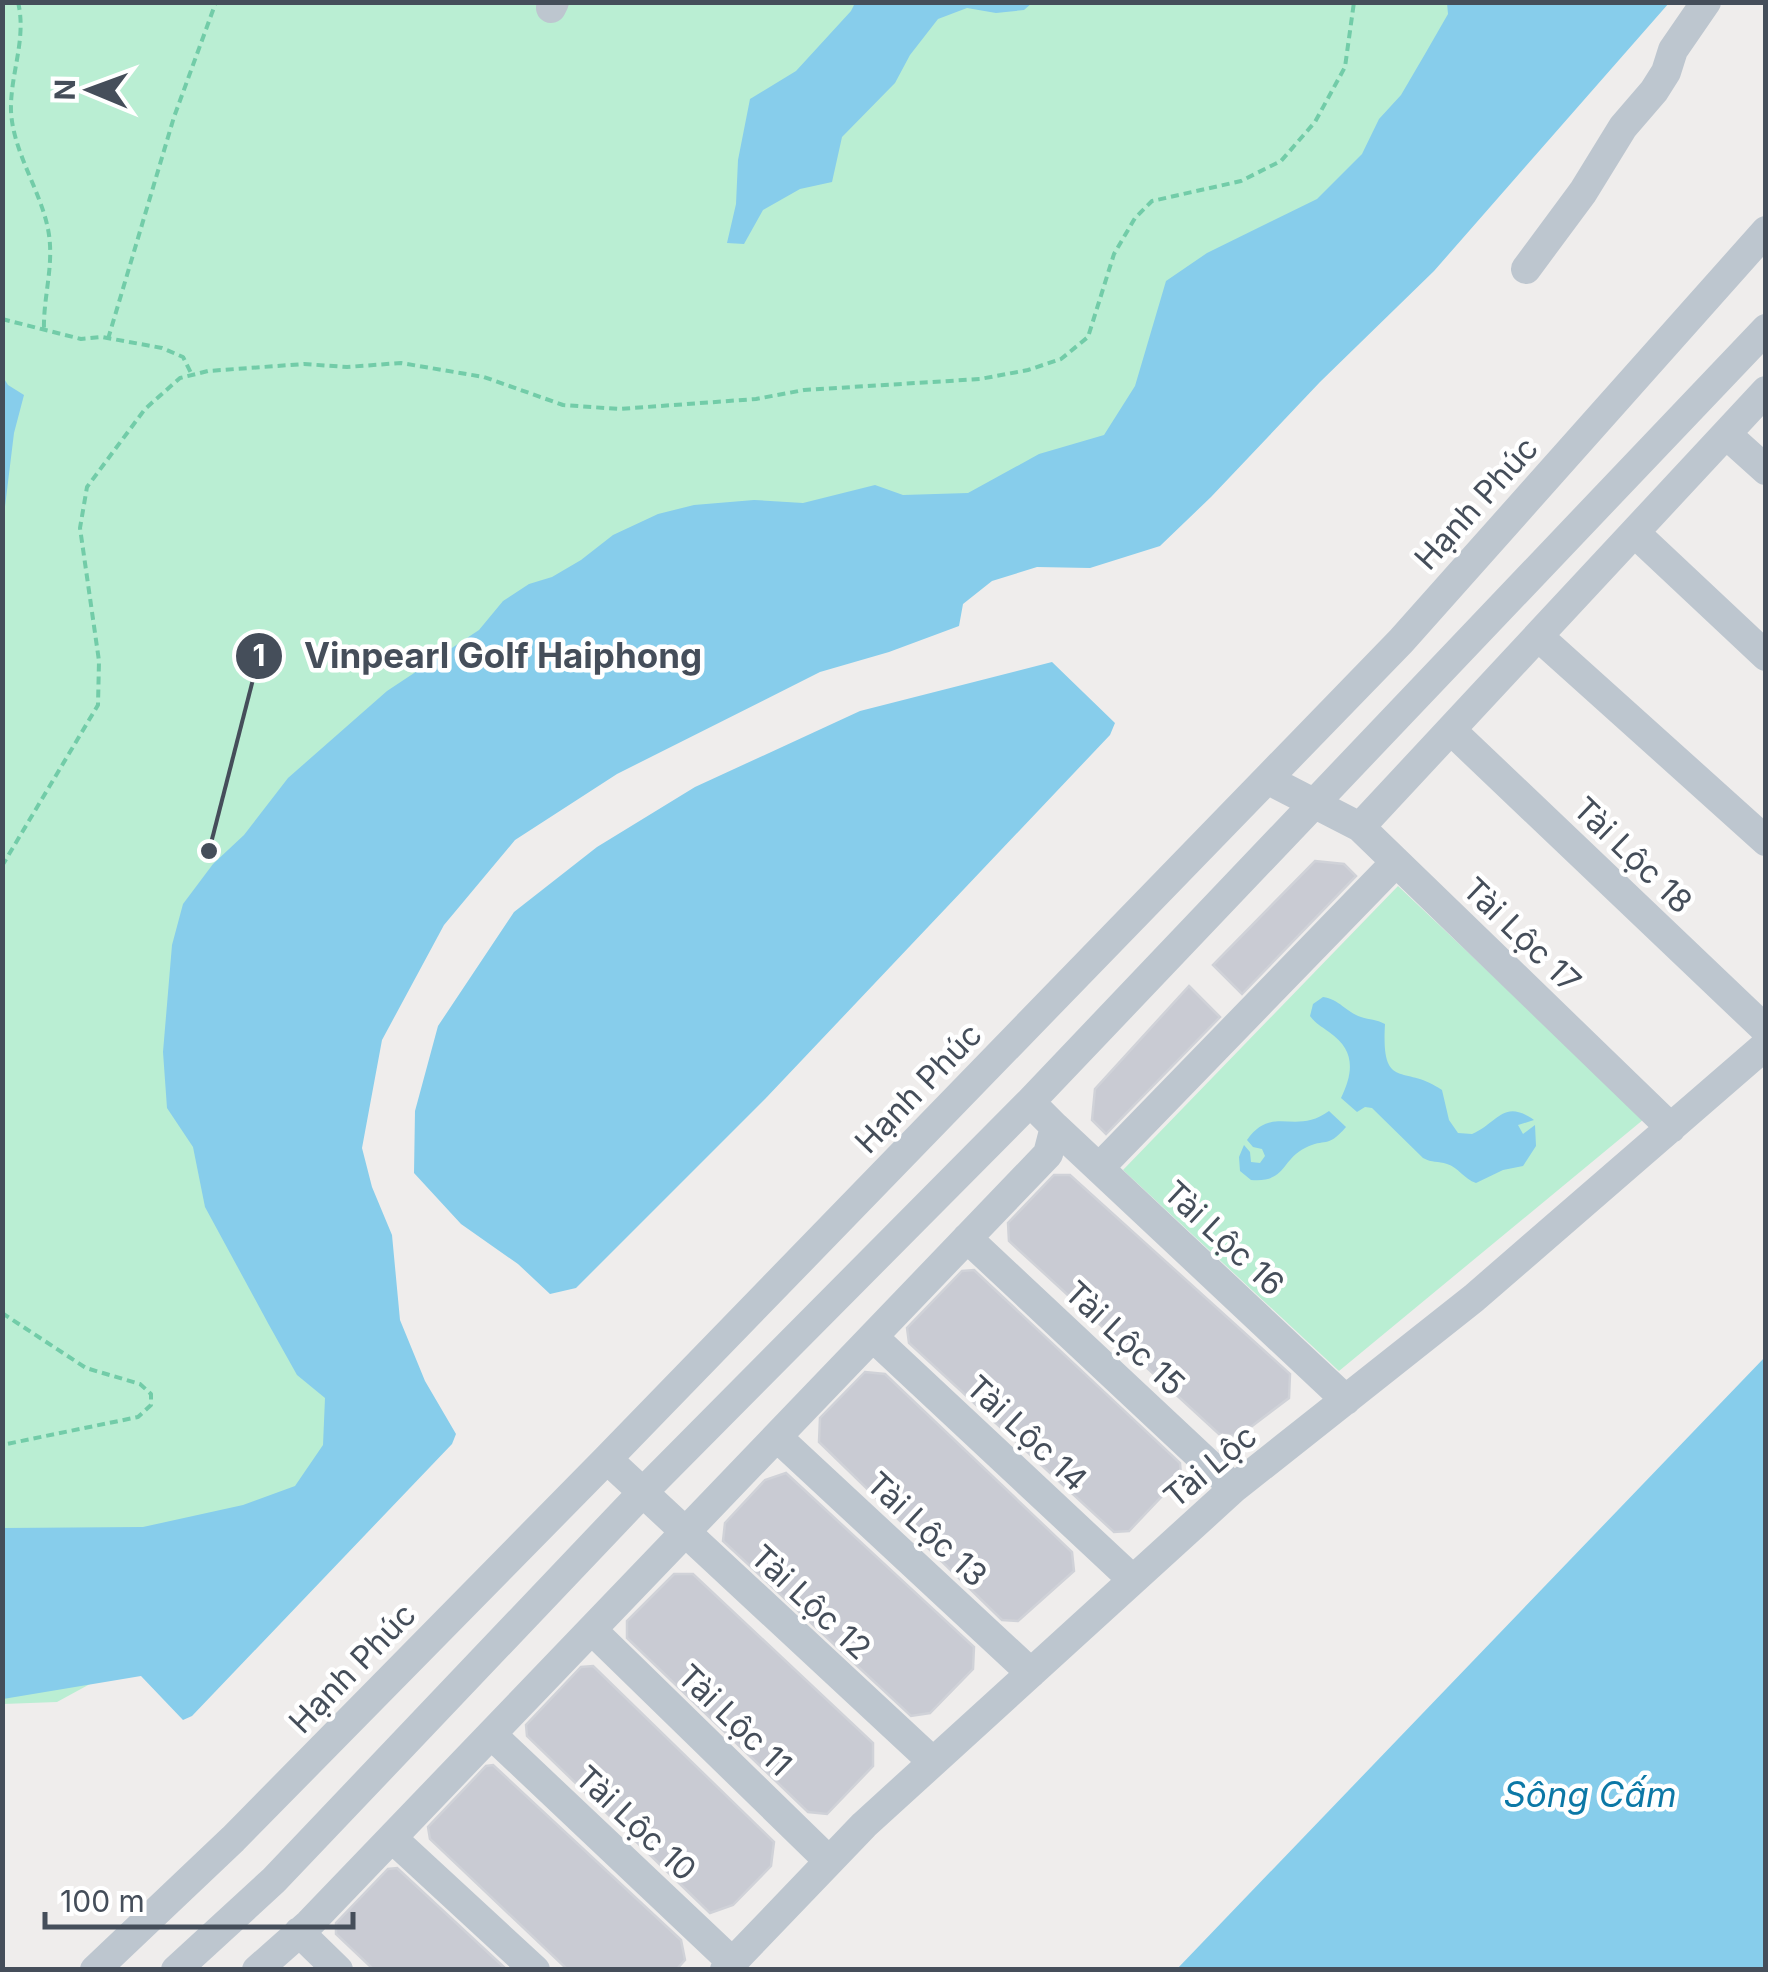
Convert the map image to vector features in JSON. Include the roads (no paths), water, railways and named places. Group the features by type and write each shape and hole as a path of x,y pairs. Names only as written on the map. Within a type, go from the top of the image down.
{"street":[{"path":"1526,269 1583,192 1624,127 1654,91 1673,50 1706,2"},
{"name":"Hạnh Phúc","path":"95,1970 130,1958 234,1839 1400,641 1766,231"},
{"path":"176,1970 274,1880 643,1492 1030,1102 1766,330"},
{"path":"1360,827 1766,391"},
{"path":"1726,434 1766,470"},
{"path":"1635,534 1766,656"},
{"path":"1539,637 1766,841"},
{"name":"Tài Lộc 18","path":"1452,732 1766,1030"},
{"name":"Tài Lộc 17","path":"1266,779 1360,827 1671,1128"},
{"path":"1099,1168 1396,862"},
{"name":"Tài Lộc","path":"728,1966 932,1762 1234,1488 1474,1298 1766,1045"},
{"name":"Tài Lộc 16","path":"1030,1102 1346,1400"},
{"path":"257,1970 392,1838 1048,1154 1055,1127"},
{"name":"Tài Lộc 15","path":"967,1238 1234,1488"},
{"name":"Tài Lộc 14","path":"873,1337 1133,1580"},
{"name":"Tài Lộc 13","path":"777,1437 1030,1673"},
{"name":"Tài Lộc 12","path":"607,1459 932,1762"},
{"name":"Tài Lộc 11","path":"592,1630 829,1861"},
{"name":"Tài Lộc 10","path":"492,1734 728,1966"},
{"path":"392,1838 535,1970"},
{"path":"299,1932 338,1970"}],"water":[{"path":"855,3 1032,3 1024,10 996,13 967,8 938,19 910,55 895,83 842,137 832,182 800,189 763,210 744,244 727,243 750,99 796,71"},
{"path":"1447,3 1669,3 1434,271 1160,546 1090,568 1037,567 992,581 963,604 959,626 820,672 617,774 515,840 444,925 382,1040 362,1148 372,1187 392,1235 400,1320 425,1381 456,1434 452,1444 192,1716 183,1720 141,1676 3,1699 3,1528 143,1527 243,1505 295,1486 323,1445 325,1398 297,1375 269,1325 205,1207 193,1147 167,1108 163,1052 172,945 183,904 213,864 244,835 288,778 387,691 479,630 503,601 581,560 613,535 658,514 694,505 754,500 803,503 875,485 903,495 968,493 1039,454 1104,435 1135,386 1166,281 1207,253 1317,199 1362,154 1379,119 1401,95 1448,14"},
{"path":"3,377 24,395 14,433 3,523"},
{"path":"1052,662 1115,723 1110,735 766,1098 576,1288 550,1294 518,1264 461,1224 414,1173 415,1111 438,1026 514,912 597,847 695,787 860,711"},
{"path":"1323,997 1356,1015 1385,1024 1391,1068 1442,1090 1449,1120 1458,1133 1472,1134 1508,1112 1515,1111 1534,1120 1518,1125 1523,1134 1535,1125 1536,1146 1523,1166 1503,1170 1476,1183 1451,1166 1423,1158 1372,1108 1357,1112 1341,1098 1350,1070 1348,1054 1338,1039 1310,1016 1313,1004"},
{"path":"1329,1111 1346,1127 1330,1141 1297,1153 1271,1178 1251,1180 1240,1171 1239,1157 1244,1145 1251,1162 1260,1163 1265,1156 1262,1149 1247,1140 1256,1129 1275,1122 1305,1121"},
{"name":"Sông Cấm","path":"1765,1357 1765,1969 1177,1969"}],"place":[{"name":"Vinpearl Golf Haiphong","path":"209,851"}]}
